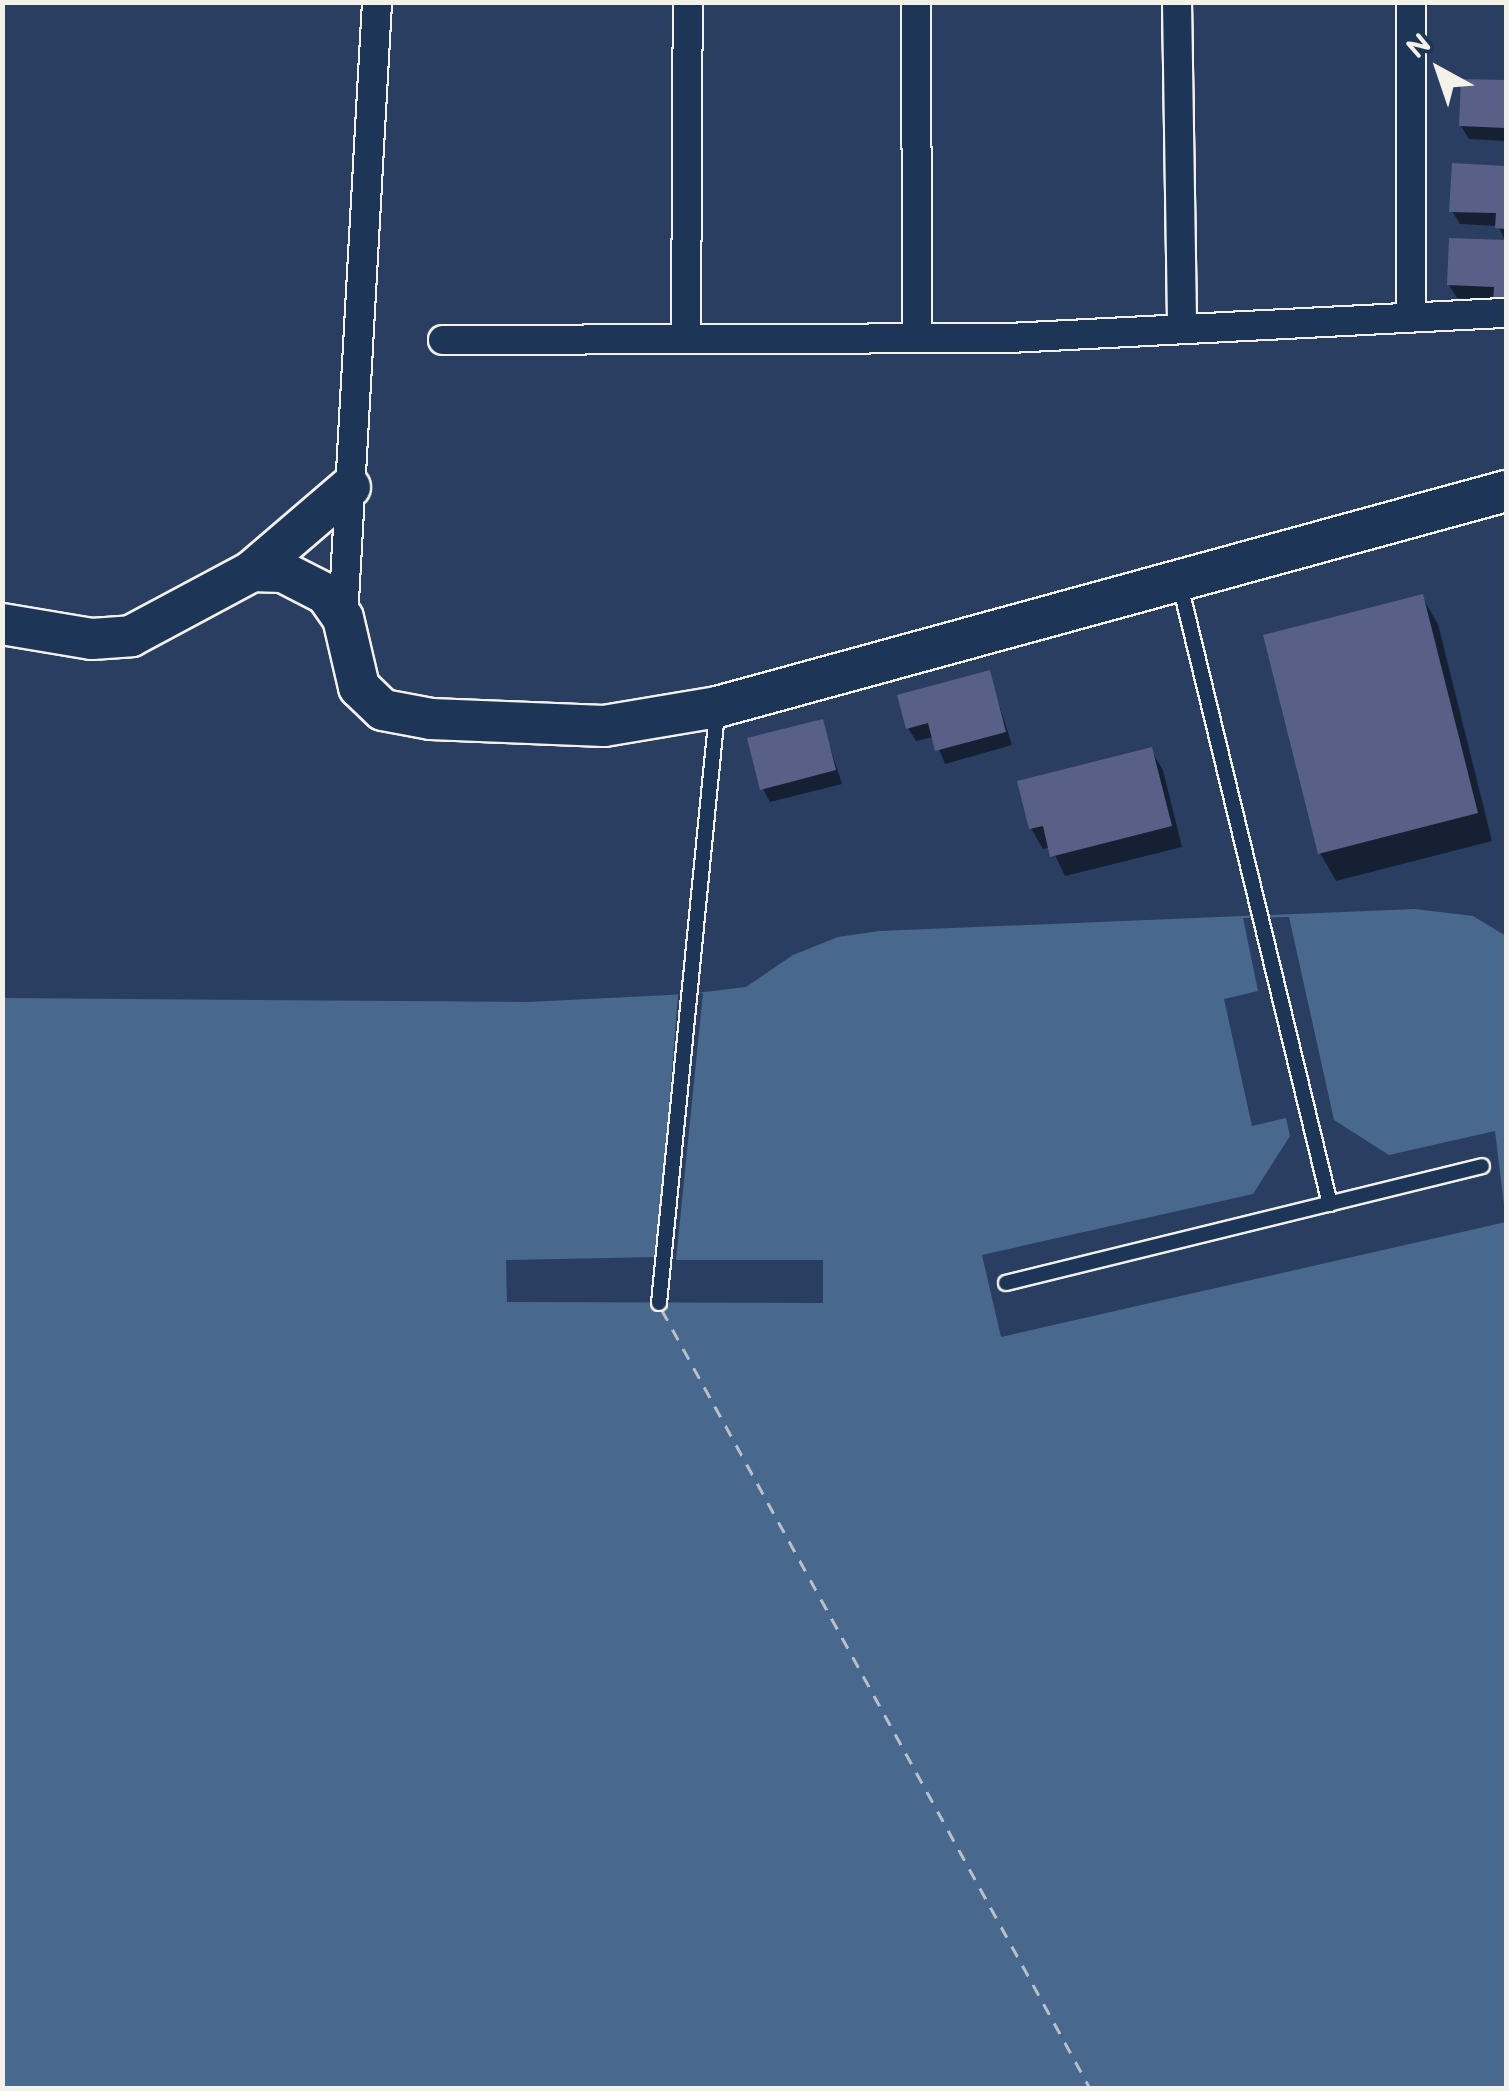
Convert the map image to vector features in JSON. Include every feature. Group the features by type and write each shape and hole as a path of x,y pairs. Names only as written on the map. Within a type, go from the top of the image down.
{"street":[{"path":"377,2 342,618 359,687 383,710 431,720 604,726 717,707 1506,491"},
{"path":"686,339 688,2"},
{"path":"916,2 917,337"},
{"path":"1177,2 1182,328"},
{"path":"1411,317 1412,2"},
{"path":"443,340 917,337 1506,313"},
{"path":"2,624 92,639 131,636 252,571 350,487"},
{"path":"252,571 306,579 342,618"}],"lane":[{"path":"1179,580 1330,1204"},
{"path":"658,1303 717,707"},
{"path":"1006,1283 1482,1166"}],"water":[{"path":"1415,909 1473,916 1506,936 1506,2088 3,2088 3,998 528,1002 688,994 746,987 793,955 838,937 879,931"}],"pier":[{"path":"1289,917 1334,1120 1389,1155 1495,1131 1506,1222 1001,1337 982,1255 1253,1194 1290,1136 1286,1118 1252,1126 1224,999 1258,991 1243,918"},
{"path":"703,993 676,1260 823,1260 823,1303 507,1302 506,1260 657,1257 678,995"}],"building":[{"path":"1461,79 1506,80 1506,128 1459,126"},
{"path":"1452,163 1506,166 1506,229 1495,228 1496,213 1449,212"},
{"path":"1449,238 1506,240 1506,303 1493,303 1494,287 1447,285"},
{"path":"1423,594 1478,813 1318,854 1263,635"},
{"path":"990,670 1006,732 935,751 928,723 906,729 897,695"},
{"path":"823,719 836,770 760,790 747,738"},
{"path":"1152,747 1172,826 1050,857 1043,826 1029,829 1017,781"}],"ferry route":[{"path":"662,1310 1090,2088"}]}
